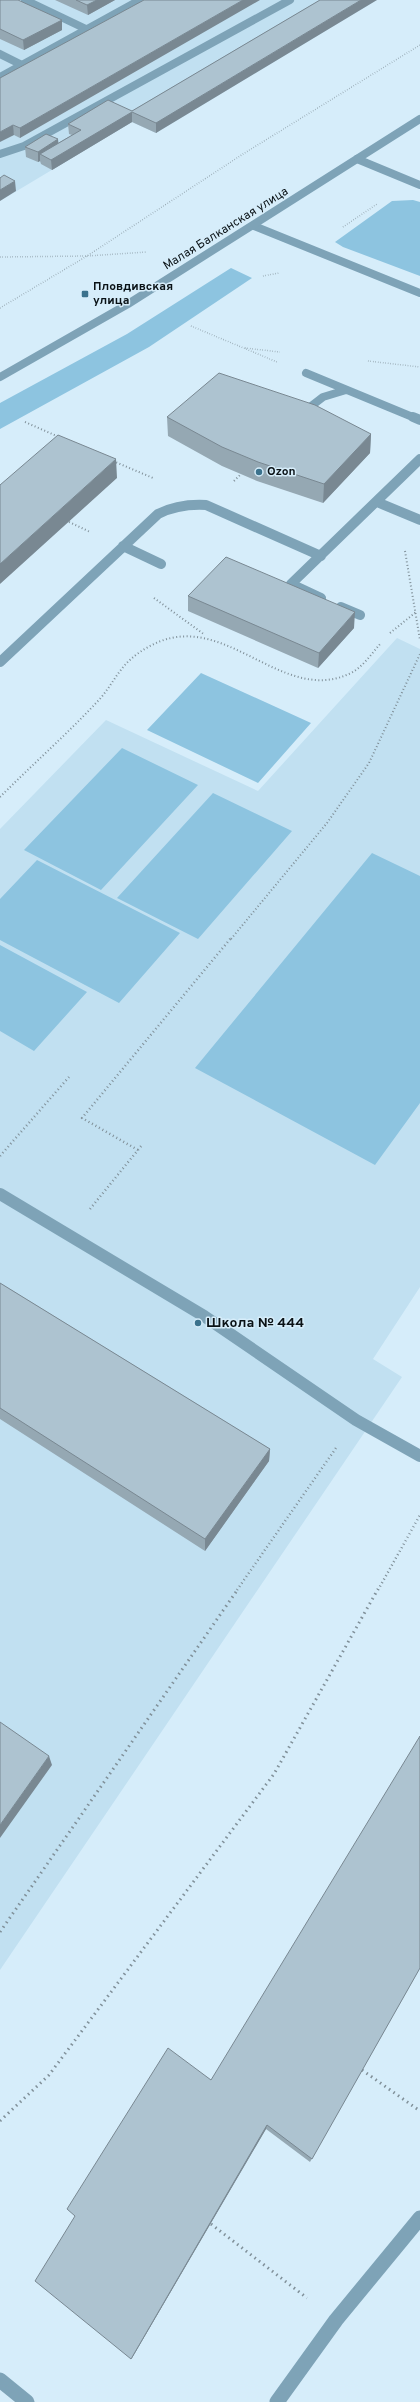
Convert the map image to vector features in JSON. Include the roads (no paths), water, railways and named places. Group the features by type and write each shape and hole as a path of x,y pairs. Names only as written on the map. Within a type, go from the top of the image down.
{"street":[{"path":"25,0 86,29"},
{"path":"0,77 140,0"},
{"path":"0,154 24,146 290,0"},
{"path":"0,54 22,65"},
{"name":"Малая Балканская улица","path":"0,377 128,304 254,226 420,119"},
{"path":"357,159 420,185"},
{"path":"254,226 420,293"},
{"path":"306,373 420,420"},
{"path":"301,414 323,397 346,390"},
{"path":"360,615 290,584 420,460"},
{"path":"377,502 420,520"},
{"path":"0,662 158,514 188,503 206,505 321,556"},
{"path":"123,546 161,564"},
{"path":"0,1194 204,1316 356,1420 420,1456"},
{"path":"277,2402 336,2320 420,2218"},
{"path":"0,2380 27,2402"}],"place":[{"name":"Пловдивская улица","path":"85,294"},
{"name":"Ozon","path":"259,472"},
{"name":"Школа № 444","path":"198,1323"}]}
